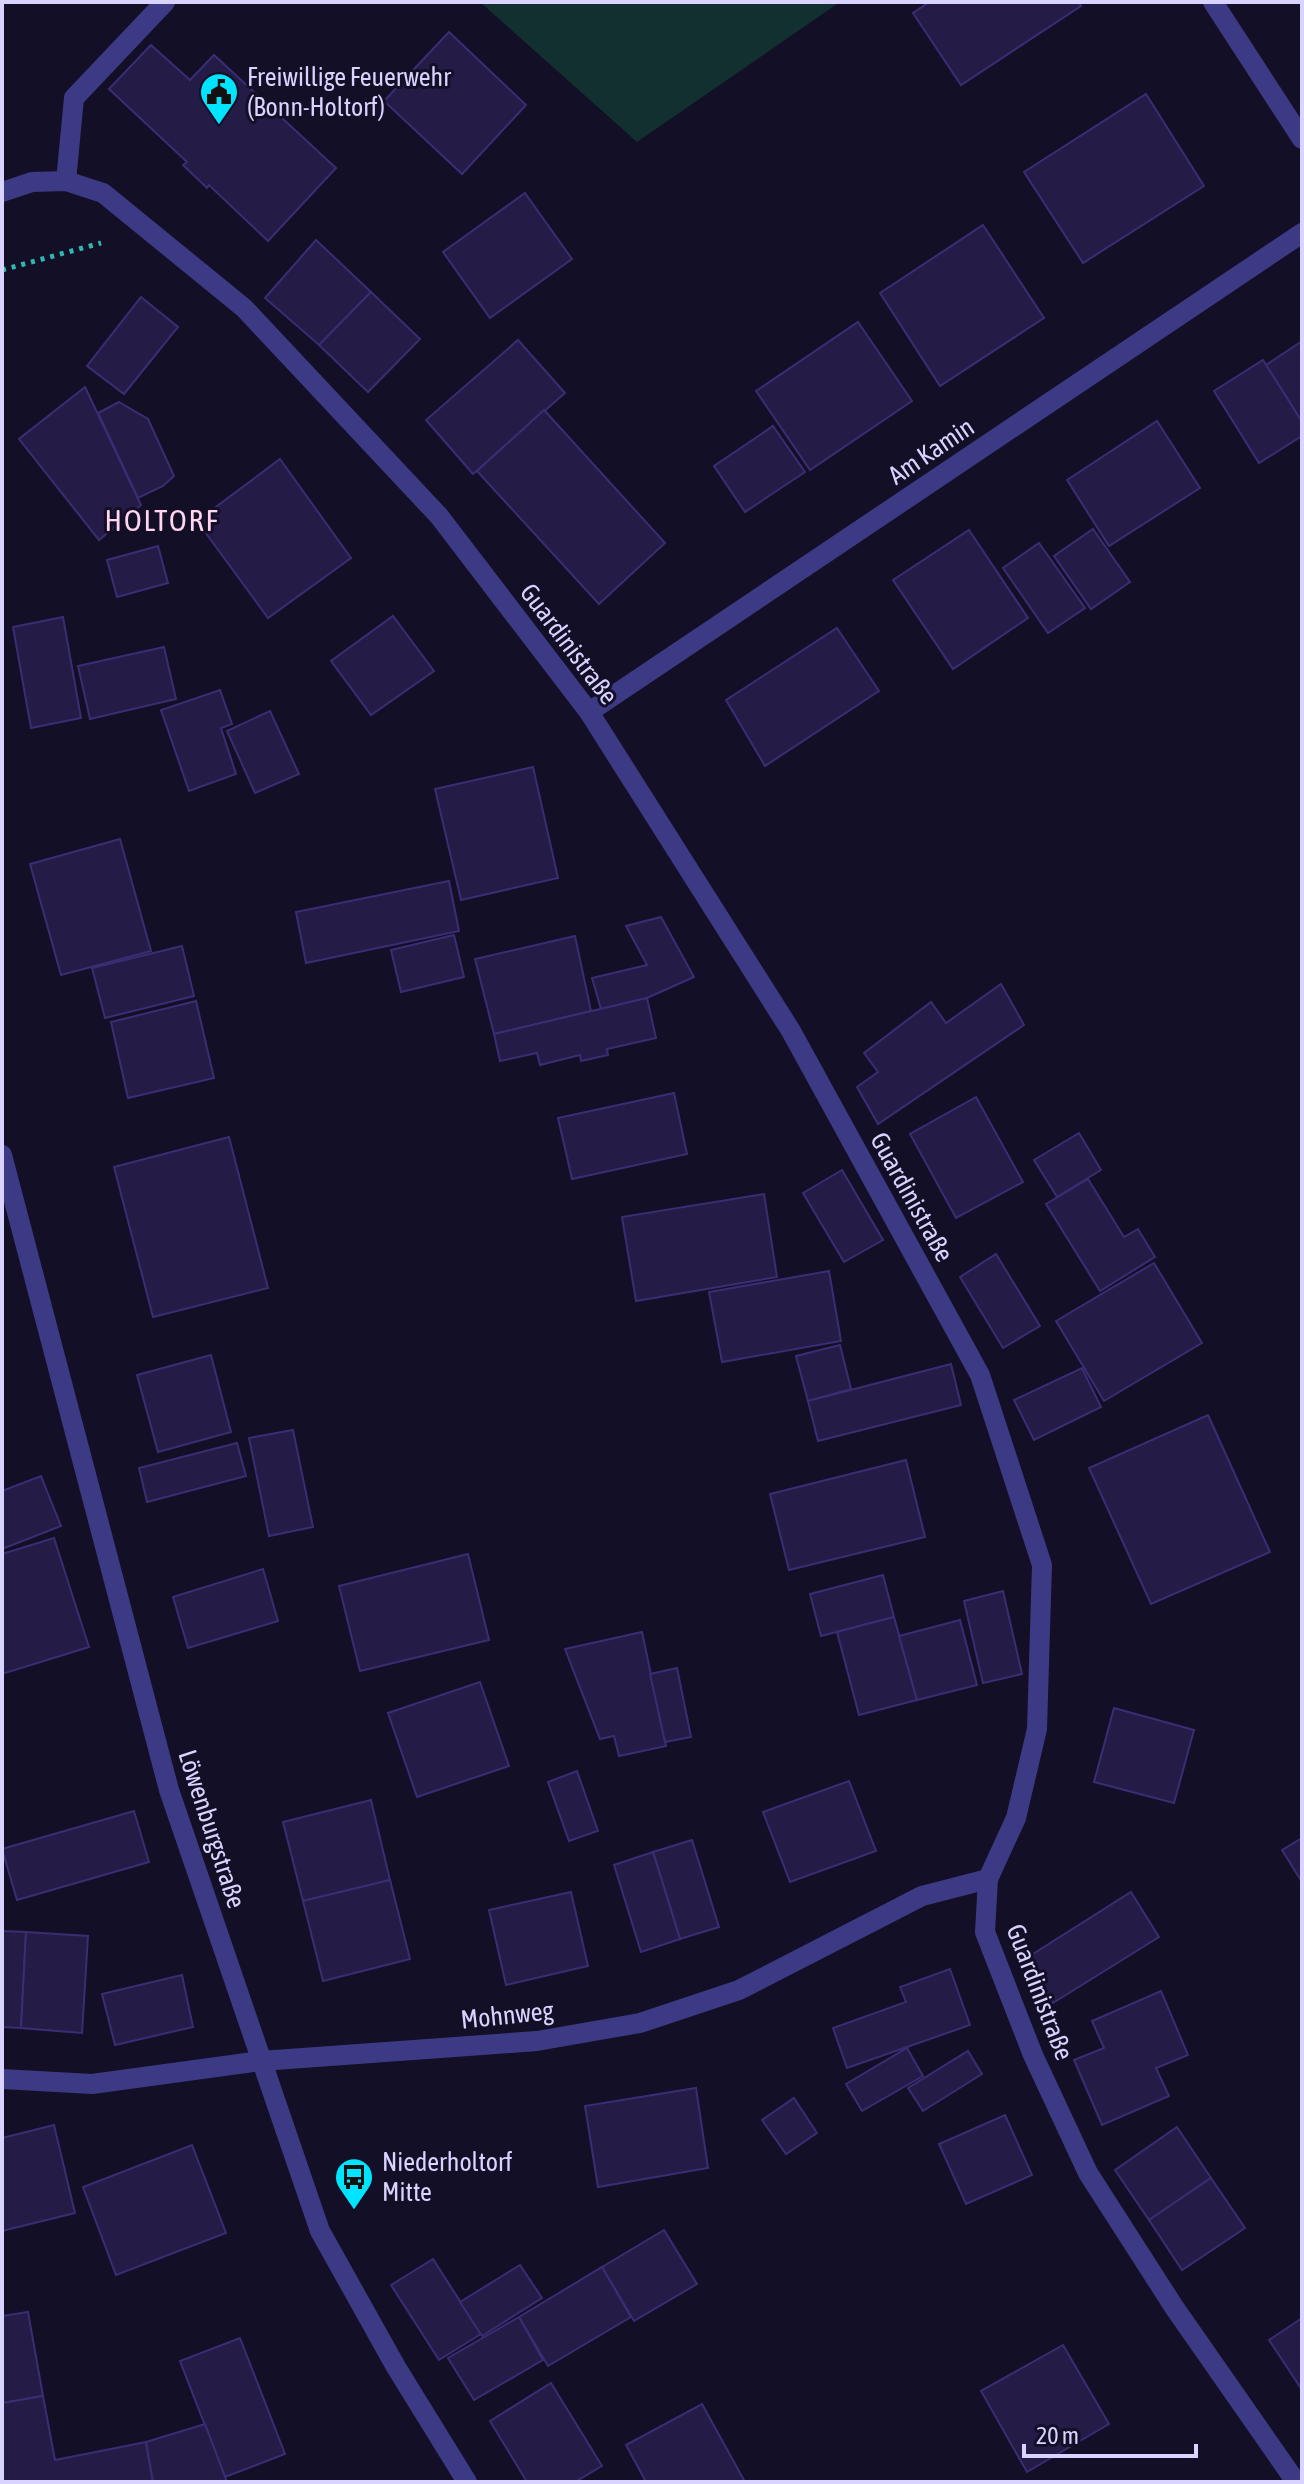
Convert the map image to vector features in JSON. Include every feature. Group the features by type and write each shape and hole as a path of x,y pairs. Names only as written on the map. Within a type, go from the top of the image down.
{"street":[{"path":"66,181 74,98 165,2"},
{"path":"1213,2 1302,139"},
{"name":"Guardinistraße","path":"2,192 32,182 66,181 103,193 244,308 439,516 589,712 791,1031 980,1375 1042,1565 1037,1729 1016,1818 988,1879 985,1932 1033,2055 1088,2173 1174,2307 1296,2482"},
{"name":"Am Kamin","path":"589,712 1302,233"},
{"name":"Löwenburgstraße","path":"2,1155 169,1790 320,2231 396,2367 467,2482"},
{"name":"Mohnweg","path":"2,2079 92,2084 261,2061 537,2041 640,2023 739,1990 922,1896 988,1879"}],"path":[{"path":"2,270 148,230"}],"green space":[{"path":"480,2 840,2 637,142"}],"building":[{"path":"929,2 1078,2 1081,6 961,85 913,13"},
{"path":"449,32 526,105 462,174 384,101"},
{"name":"Freiwillige Feuerwehr (Bonn-Holtorf)","path":"151,45 190,80 214,55 336,168 268,241 209,185 207,188 183,165 187,162 109,89"},
{"path":"1146,94 1204,186 1083,263 1024,172"},
{"path":"525,193 572,259 490,318 443,252"},
{"path":"983,225 1044,318 940,386 880,293"},
{"path":"316,240 371,292 319,345 265,298"},
{"path":"371,292 420,339 368,392 319,345"},
{"path":"141,297 178,327 124,394 87,366"},
{"path":"858,322 912,401 810,470 756,391"},
{"path":"518,340 565,393 473,474 426,420"},
{"path":"1302,341 1302,422 1266,365"},
{"path":"1263,360 1302,422 1302,436 1259,463 1214,391"},
{"path":"85,387 141,505 99,540 19,439"},
{"path":"119,402 148,419 174,476 163,486 138,498 98,413"},
{"path":"544,410 665,543 599,604 477,471"},
{"path":"1157,421 1200,488 1109,546 1067,480"},
{"path":"773,426 805,472 745,512 714,466"},
{"path":"280,459 351,558 268,618 197,521"},
{"path":"1093,529 1130,582 1091,609 1054,556"},
{"path":"969,530 1028,618 953,669 893,580"},
{"path":"1039,543 1085,608 1048,633 1003,568"},
{"path":"158,546 168,583 117,597 107,560"},
{"path":"393,616 434,671 371,715 331,661"},
{"path":"63,617 81,718 31,728 13,627"},
{"path":"837,628 879,691 765,766 726,700"},
{"path":"164,647 176,699 90,719 78,666"},
{"path":"220,690 232,724 221,728 236,774 189,791 161,710"},
{"path":"270,711 299,774 255,793 227,731"},
{"path":"533,767 558,878 461,900 435,789"},
{"path":"120,839 151,951 61,975 30,864"},
{"path":"449,881 459,931 306,963 296,912"},
{"path":"661,917 694,977 647,998 601,1009 592,978 647,965 626,926"},
{"path":"454,935 464,977 401,992 391,950"},
{"path":"575,936 591,1011 494,1034 475,959"},
{"path":"182,946 194,996 105,1018 92,968"},
{"path":"1001,984 1024,1025 878,1124 857,1087 878,1072 864,1053 931,1002 946,1023"},
{"path":"647,998 656,1038 607,1049 608,1055 581,1061 580,1055 540,1065 537,1053 500,1061 494,1034"},
{"path":"196,1001 214,1078 128,1098 111,1022"},
{"path":"674,1093 687,1154 572,1179 558,1118"},
{"path":"976,1097 1023,1182 956,1218 910,1134"},
{"path":"1079,1133 1101,1170 1057,1197 1034,1160"},
{"path":"229,1137 268,1288 153,1317 114,1167"},
{"path":"842,1170 883,1240 844,1262 803,1193"},
{"path":"1088,1179 1124,1237 1138,1229 1155,1257 1100,1291 1046,1204"},
{"path":"764,1194 777,1277 636,1301 622,1217"},
{"path":"996,1254 1040,1326 1003,1348 960,1277"},
{"path":"1154,1263 1202,1343 1104,1401 1056,1321"},
{"path":"829,1271 841,1341 722,1362 709,1292"},
{"path":"840,1345 851,1389 808,1401 796,1356"},
{"path":"211,1355 231,1432 158,1452 137,1375"},
{"path":"951,1364 961,1405 818,1441 808,1401"},
{"path":"1082,1368 1101,1407 1034,1440 1014,1400"},
{"path":"1208,1415 1270,1552 1151,1604 1089,1468"},
{"path":"293,1430 313,1527 269,1536 249,1438"},
{"path":"237,1443 246,1476 147,1502 139,1468"},
{"path":"906,1460 925,1537 789,1570 770,1494"},
{"path":"41,1476 61,1526 2,1549 2,1491"},
{"path":"54,1538 89,1647 2,1674 2,1554"},
{"path":"468,1554 489,1640 360,1671 339,1586"},
{"path":"263,1569 278,1621 188,1648 173,1597"},
{"path":"883,1575 894,1617 821,1636 810,1594"},
{"path":"1003,1591 1022,1674 983,1683 964,1601"},
{"path":"894,1617 917,1700 859,1715 837,1632"},
{"path":"960,1620 977,1685 917,1700 899,1636"},
{"path":"642,1632 666,1746 619,1756 614,1736 600,1739 565,1649"},
{"path":"677,1668 691,1737 665,1742 650,1674"},
{"path":"480,1682 509,1766 417,1797 388,1713"},
{"path":"1114,1708 1194,1730 1174,1803 1094,1782"},
{"path":"577,1771 598,1831 569,1841 548,1782"},
{"path":"849,1781 876,1851 790,1882 763,1812"},
{"path":"371,1800 390,1880 303,1901 283,1822"},
{"path":"134,1811 149,1862 17,1900 2,1849"},
{"path":"1302,1838 1302,1882 1282,1850"},
{"path":"692,1840 719,1927 680,1939 653,1852"},
{"path":"653,1852 680,1939 641,1952 614,1865"},
{"path":"390,1880 410,1959 323,1981 303,1901"},
{"path":"571,1892 588,1966 506,1985 489,1910"},
{"path":"1131,1892 1159,1937 1053,2003 1025,1959"},
{"path":"2,1931 26,1932 21,2028 2,2027"},
{"path":"26,1932 88,1936 82,2033 21,2028"},
{"path":"950,1969 970,2025 847,2068 833,2028 906,2002 900,1987"},
{"path":"182,1975 193,2027 115,2045 102,1994"},
{"path":"1161,1991 1188,2055 1156,2068 1169,2096 1102,2125 1074,2060 1104,2048 1092,2021"},
{"path":"907,2048 923,2076 862,2111 846,2084"},
{"path":"968,2051 982,2074 923,2111 908,2088"},
{"path":"696,2088 708,2168 598,2187 585,2106"},
{"path":"794,2098 817,2133 786,2154 762,2120"},
{"path":"1005,2115 1032,2175 966,2204 939,2144"},
{"path":"54,2125 75,2213 2,2231 2,2138"},
{"path":"1177,2127 1211,2178 1149,2220 1115,2170"},
{"path":"192,2145 226,2233 116,2275 83,2187"},
{"path":"1211,2178 1245,2228 1182,2270 1149,2220"},
{"path":"664,2230 697,2284 634,2321 602,2267"},
{"path":"433,2259 481,2334 439,2360 391,2285"},
{"path":"520,2265 542,2298 482,2336 460,2302"},
{"path":"602,2267 631,2317 548,2366 519,2317"},
{"path":"28,2312 43,2396 2,2403 2,2316"},
{"path":"519,2317 543,2360 474,2400 448,2358"},
{"path":"1302,2318 1302,2390 1269,2340"},
{"path":"240,2338 285,2454 225,2477 180,2361"},
{"path":"1063,2345 1109,2424 1027,2472 981,2391"},
{"path":"551,2383 602,2466 575,2482 527,2482 490,2421"},
{"path":"43,2396 55,2460 146,2442 153,2482 2,2482 2,2403"},
{"path":"702,2404 745,2482 646,2482 626,2445"},
{"path":"205,2424 227,2482 153,2482 146,2442"}],"place":[{"name":"Freiwillige Feuerwehr (Bonn-Holtorf)","path":"219,126"},
{"name":"Niederholtorf Mitte","path":"354,2211"}],"district":[{"name":"HOLTORF","path":"162,521"}]}
